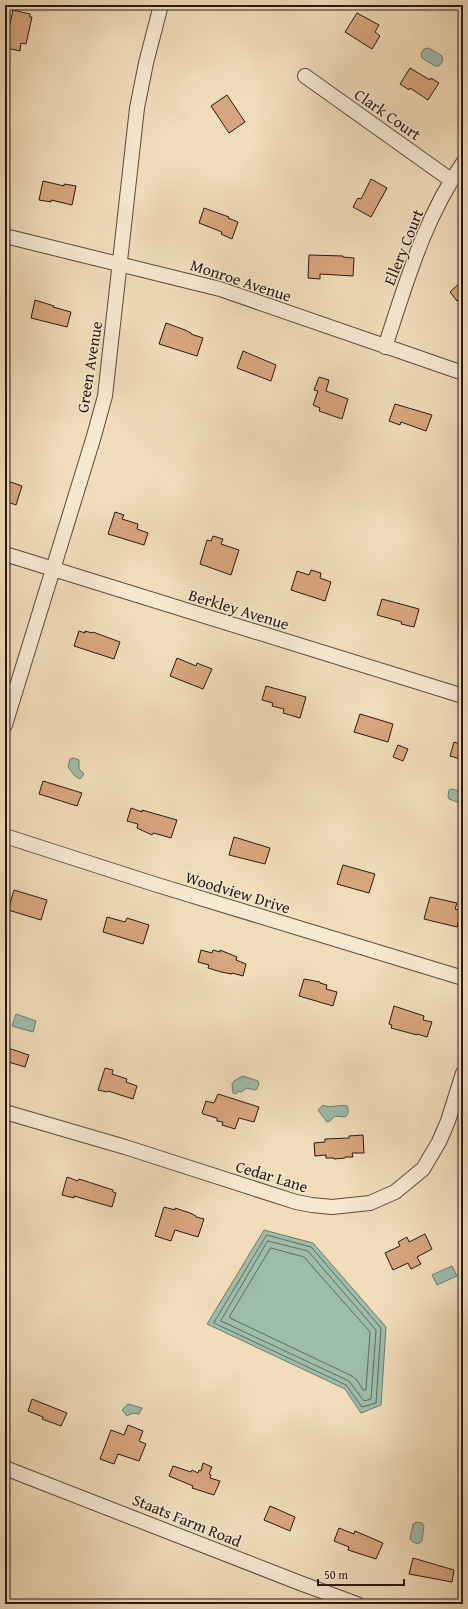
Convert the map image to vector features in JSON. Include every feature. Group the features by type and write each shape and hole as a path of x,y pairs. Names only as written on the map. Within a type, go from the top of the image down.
{"street":[{"name":"Green Avenue","path":"5,725 94,436 104,396 138,101 161,5"},
{"name":"Clark Court","path":"305,76 451,180"},
{"name":"Ellery Court","path":"385,347 406,282 427,227 451,180 463,163"},
{"name":"Monroe Avenue","path":"5,236 220,289 463,373"},
{"name":"Berkley Avenue","path":"5,554 52,570 463,696"},
{"name":"Woodview Drive","path":"5,836 154,884 463,978"},
{"name":"Cedar Lane","path":"5,1112 125,1147 296,1202 332,1207 370,1203 395,1192 423,1169 439,1142 448,1120 463,1073"},
{"name":"Staats Farm Road","path":"5,1468 300,1584 357,1604"}],"water":[{"path":"429,48 442,56 443,61 439,66 435,66 422,58 421,54 424,49"},
{"path":"73,758 79,760 79,769 84,774 80,779 75,776 68,767 70,759"},
{"path":"452,789 462,792 463,789 463,804 449,799 449,790"},
{"path":"16,1014 36,1021 33,1032 12,1026"},
{"path":"243,1076 258,1081 259,1084 257,1089 247,1088 236,1094 233,1093 232,1084 234,1081"},
{"path":"323,1105 329,1107 347,1106 348,1114 345,1117 335,1116 327,1122 318,1110"},
{"path":"264,1230 313,1243 386,1327 381,1405 361,1413 345,1389 207,1324"},
{"path":"452,1266 457,1276 437,1285 432,1275"},
{"path":"128,1404 142,1408 139,1414 133,1413 127,1416 122,1410"},
{"path":"417,1522 422,1523 424,1526 422,1541 418,1544 410,1539 413,1524"}],"building":[{"path":"13,10 30,14 30,17 32,17 26,44 21,43 20,51 7,48 10,36 7,36"},
{"path":"357,13 379,25 375,32 380,36 372,49 345,32"},
{"path":"410,68 430,80 431,78 439,83 428,100 410,88 409,90 400,84"},
{"path":"227,95 245,122 229,133 211,106"},
{"path":"371,179 387,188 371,217 353,207 358,198 361,199"},
{"path":"43,181 64,186 64,184 76,186 72,205 51,200 51,202 39,200"},
{"path":"204,208 238,222 232,239 221,234 222,232 199,223"},
{"path":"309,255 343,256 354,258 353,276 320,274 320,279 308,278"},
{"path":"463,280 463,296 457,301 450,292"},
{"path":"35,300 71,312 67,327 31,318"},
{"path":"166,323 203,338 197,356 159,344"},
{"path":"243,351 276,365 271,381 237,368"},
{"path":"319,377 329,380 326,391 348,399 342,419 319,411 320,408 313,405 318,391 314,390"},
{"path":"395,404 432,415 426,431 401,422 400,425 389,421"},
{"path":"5,480 22,486 16,505 5,501"},
{"path":"115,512 124,515 122,519 138,524 137,529 148,533 144,545 108,534"},
{"path":"213,536 223,539 221,544 239,550 231,575 200,564 207,540 211,541"},
{"path":"311,570 321,573 320,578 331,582 325,601 291,590 297,571 309,575"},
{"path":"382,599 419,609 414,627 377,615"},
{"path":"79,631 85,633 85,631 93,632 120,642 114,659 74,646"},
{"path":"177,658 196,666 197,663 212,669 203,689 170,676"},
{"path":"266,686 306,697 300,718 283,713 284,709 272,706 273,703 262,700"},
{"path":"360,714 393,724 388,742 354,732"},
{"path":"454,742 463,745 463,760 450,756"},
{"path":"398,745 408,749 403,761 393,757"},
{"path":"43,781 82,793 77,806 39,794"},
{"path":"131,808 177,820 171,838 153,833 152,835 137,828 138,824 127,821"},
{"path":"234,837 270,848 265,864 229,855"},
{"path":"343,865 375,874 369,893 337,884"},
{"path":"14,890 47,900 41,920 8,910"},
{"path":"430,897 457,903 455,909 461,911 457,927 424,919"},
{"path":"107,917 125,922 127,918 149,925 143,944 103,932"},
{"path":"201,950 212,953 213,950 220,952 220,950 237,957 236,960 246,964 243,976 208,968 209,965 198,962"},
{"path":"304,979 320,982 327,985 326,989 337,992 333,1006 299,996"},
{"path":"394,1006 424,1016 423,1020 432,1022 427,1037 391,1028 392,1025 389,1024"},
{"path":"5,1047 29,1055 25,1067 5,1061"},
{"path":"105,1068 113,1070 112,1074 127,1079 126,1082 137,1086 133,1099 108,1091 98,1090"},
{"path":"218,1094 259,1107 254,1122 239,1118 235,1129 222,1125 223,1122 217,1121 217,1118 203,1114 206,1101 214,1103"},
{"path":"363,1135 364,1153 352,1153 353,1157 334,1159 326,1158 326,1155 315,1156 314,1143 325,1142 325,1139 349,1138 349,1136"},
{"path":"67,1177 78,1181 79,1179 113,1190 113,1192 116,1193 112,1207 74,1196 74,1198 62,1195"},
{"path":"164,1207 175,1210 175,1208 204,1219 198,1237 175,1230 171,1241 155,1236"},
{"path":"425,1234 432,1249 417,1257 421,1264 411,1269 408,1263 393,1270 385,1253 400,1246 398,1242 407,1237 409,1242"},
{"path":"32,1399 67,1413 61,1426 42,1419 43,1417 28,1411"},
{"path":"128,1425 143,1431 139,1441 146,1444 139,1461 118,1454 114,1464 100,1459 111,1430 124,1435"},
{"path":"203,1463 212,1467 209,1474 211,1475 210,1478 220,1481 214,1495 192,1488 193,1486 169,1476 173,1466 191,1472 192,1470 198,1473 199,1470 201,1471"},
{"path":"270,1506 295,1517 290,1531 264,1520"},
{"path":"339,1528 354,1534 355,1531 383,1543 376,1559 348,1550 349,1547 334,1541"},
{"path":"413,1558 454,1570 452,1582 409,1574"}]}
